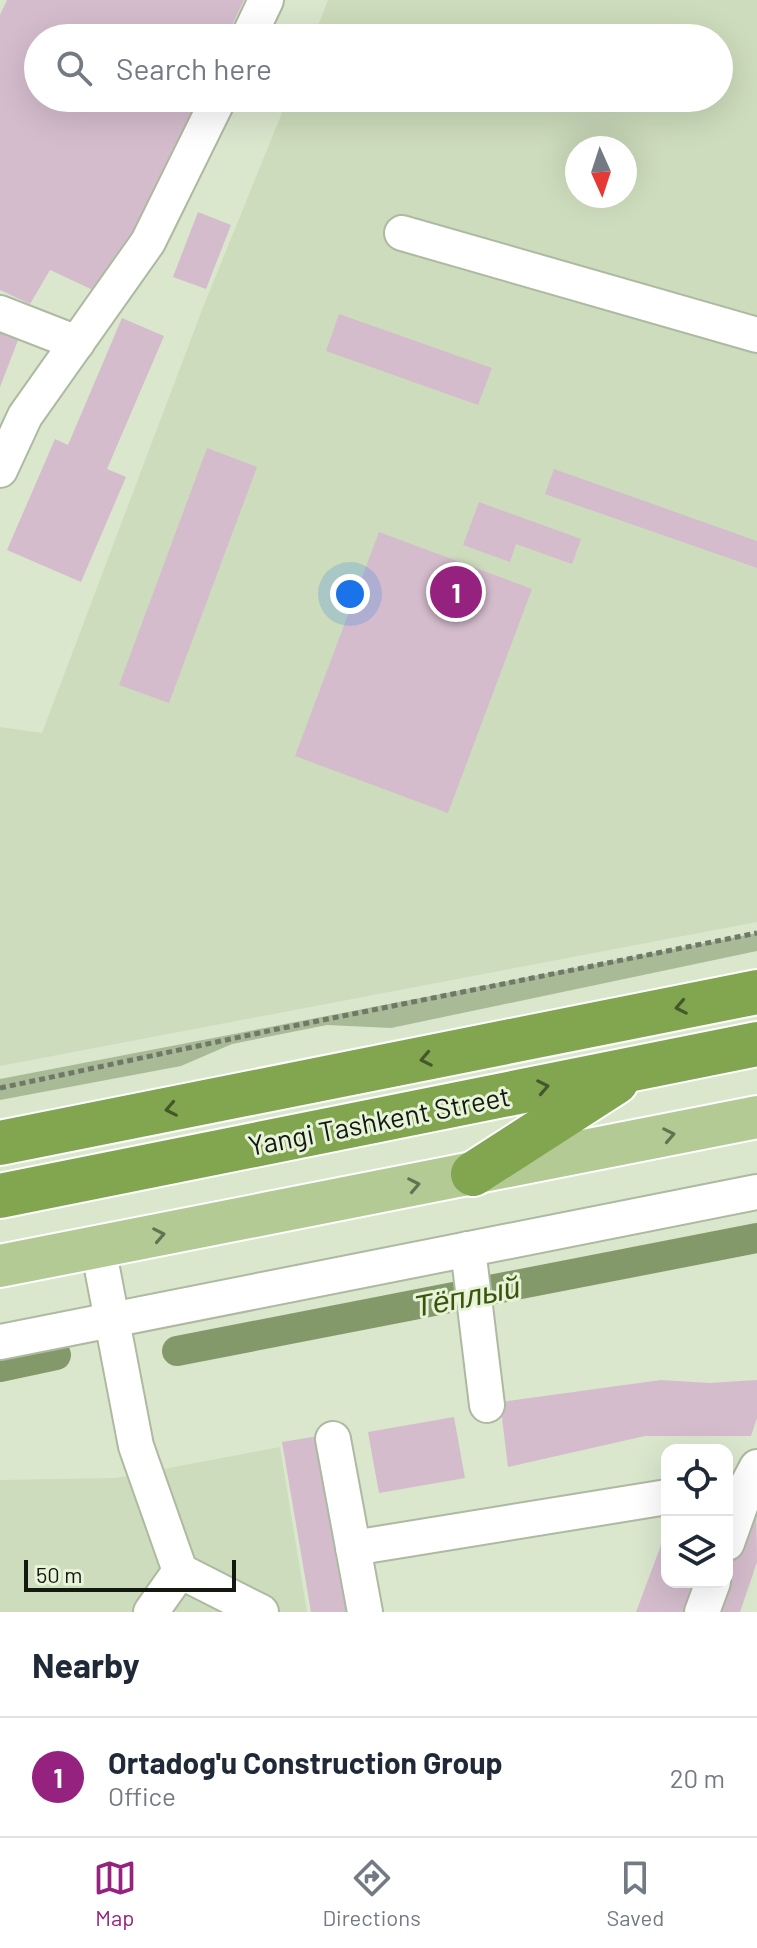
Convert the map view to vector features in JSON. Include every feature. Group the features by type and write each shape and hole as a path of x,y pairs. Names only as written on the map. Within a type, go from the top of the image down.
{"highway":[{"name":"Yangi Tashkent Street","path":"0,1143 757,992"},
{"name":"Yangi Tashkent Street","path":"0,1196 757,1044"},
{"path":"473,1174 638,1068"}],"main road":[{"path":"0,1266 757,1117"}],"lane":[{"path":"255,24 266,0"},
{"path":"0,470 25,416 148,242 212,112"},
{"path":"402,233 757,335"},
{"path":"0,313 77,343"},
{"path":"0,1342 470,1257 757,1192"},
{"path":"98,1247 136,1446 180,1571 261,1612"},
{"path":"470,1257 487,1405"},
{"path":"333,1439 365,1612"},
{"path":"733,1520 744,1479"},
{"path":"353,1548 661,1498"},
{"path":"151,1612 180,1571"},
{"path":"702,1612 711,1588"}],"path":[{"path":"0,1088 757,933"}],"shaded area":[{"path":"328,0 757,0 757,922 0,1066 0,727 42,733 202,310 282,112 733,112 733,24 319,24"},
{"path":"757,933 757,951 391,1028 327,1025 232,1044 181,1066 0,1100 0,1079"},
{"path":"280,1447 307,1612 0,1612 0,1480 116,1478"}],"building":[{"path":"7,0 244,0 233,24 24,24 24,112 191,112 111,285 93,290 50,270 30,304 0,290 0,15"},
{"path":"198,212 231,225 206,289 173,277"},
{"path":"339,314 492,368 478,405 326,351"},
{"path":"122,318 164,336 107,469 126,477 81,582 7,550 55,439 68,445"},
{"path":"0,328 20,335 0,387"},
{"path":"207,448 257,467 169,703 119,685"},
{"path":"554,469 757,541 757,568 545,494"},
{"path":"479,502 581,539 572,564 516,544 510,562 463,545"},
{"path":"379,532 532,589 448,813 295,756"},
{"path":"661,1380 710,1383 757,1380 757,1418 751,1436 645,1436 508,1467 500,1402"},
{"path":"454,1417 465,1478 379,1493 368,1432"},
{"path":"325,1435 355,1612 311,1612 282,1442"},
{"path":"756,1490 757,1562 740,1612 716,1612 724,1588 733,1588 733,1560"},
{"path":"661,1545 661,1588 700,1588 691,1612 636,1612"}],"waterway":[{"name":"Тёплый","path":"177,1351 757,1238"},
{"name":"Тёплый","path":"0,1367 56,1355"}],"place":[{"name":"Ortadog'u Construction Group","path":"456,592"}]}
